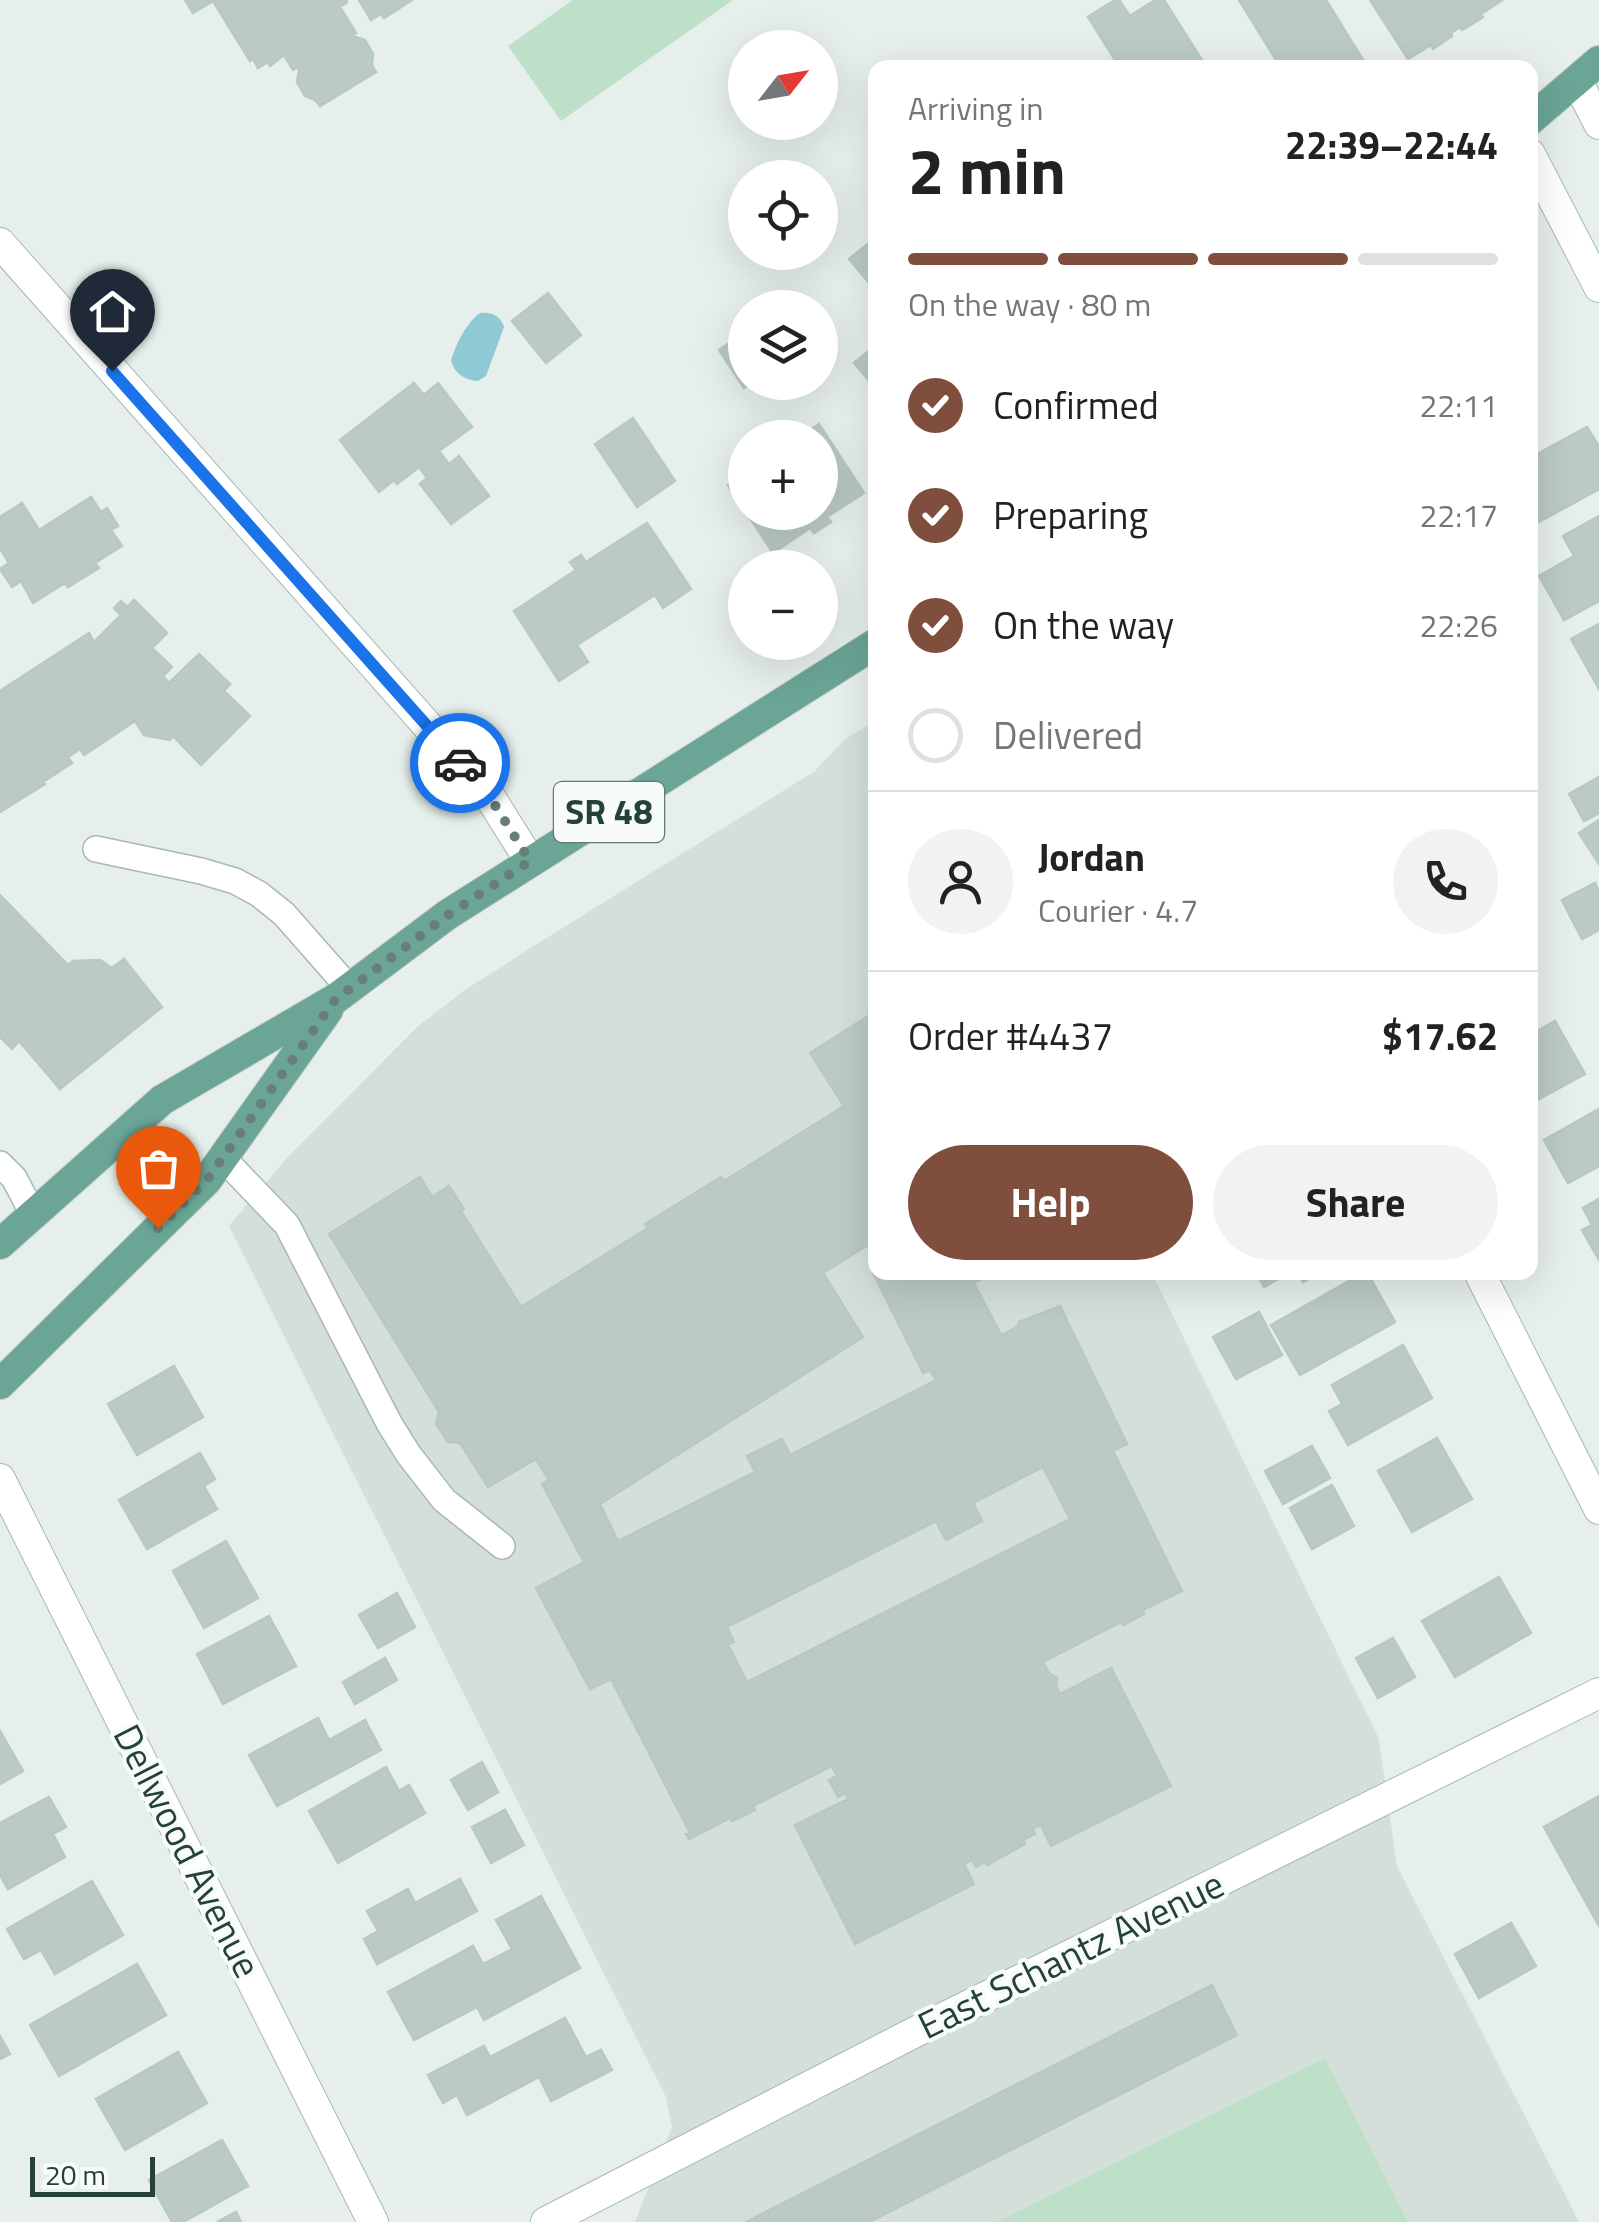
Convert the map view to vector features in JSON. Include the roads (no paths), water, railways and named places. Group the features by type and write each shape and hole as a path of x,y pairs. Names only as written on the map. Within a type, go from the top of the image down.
{"main road":[{"path":"1538,113 1588,71"},
{"name":"SR 48","path":"0,1244 162,1100 342,994 448,915 530,861 868,648"},
{"name":"SR 48","path":"0,1384 207,1180 342,994"}],"street":[{"path":"1588,71 1599,124"},
{"path":"1538,169 1599,287"},
{"path":"0,242 488,794 530,861"},
{"path":"1482,1280 1599,1508"},
{"name":"Dellwood Avenue","path":"0,1480 373,2222"},
{"name":"East Schantz Avenue","path":"546,2222 924,2027 1599,1693"}],"lane":[{"path":"96,850 201,870 259,894 284,914 342,994"},
{"path":"222,1158 287,1225 409,1456 444,1500 502,1546"},
{"path":"0,1164 14,1178 34,1214"}],"water":[{"path":"480,313 495,316 504,327 486,376 478,381 461,376 451,361 462,334"}]}
